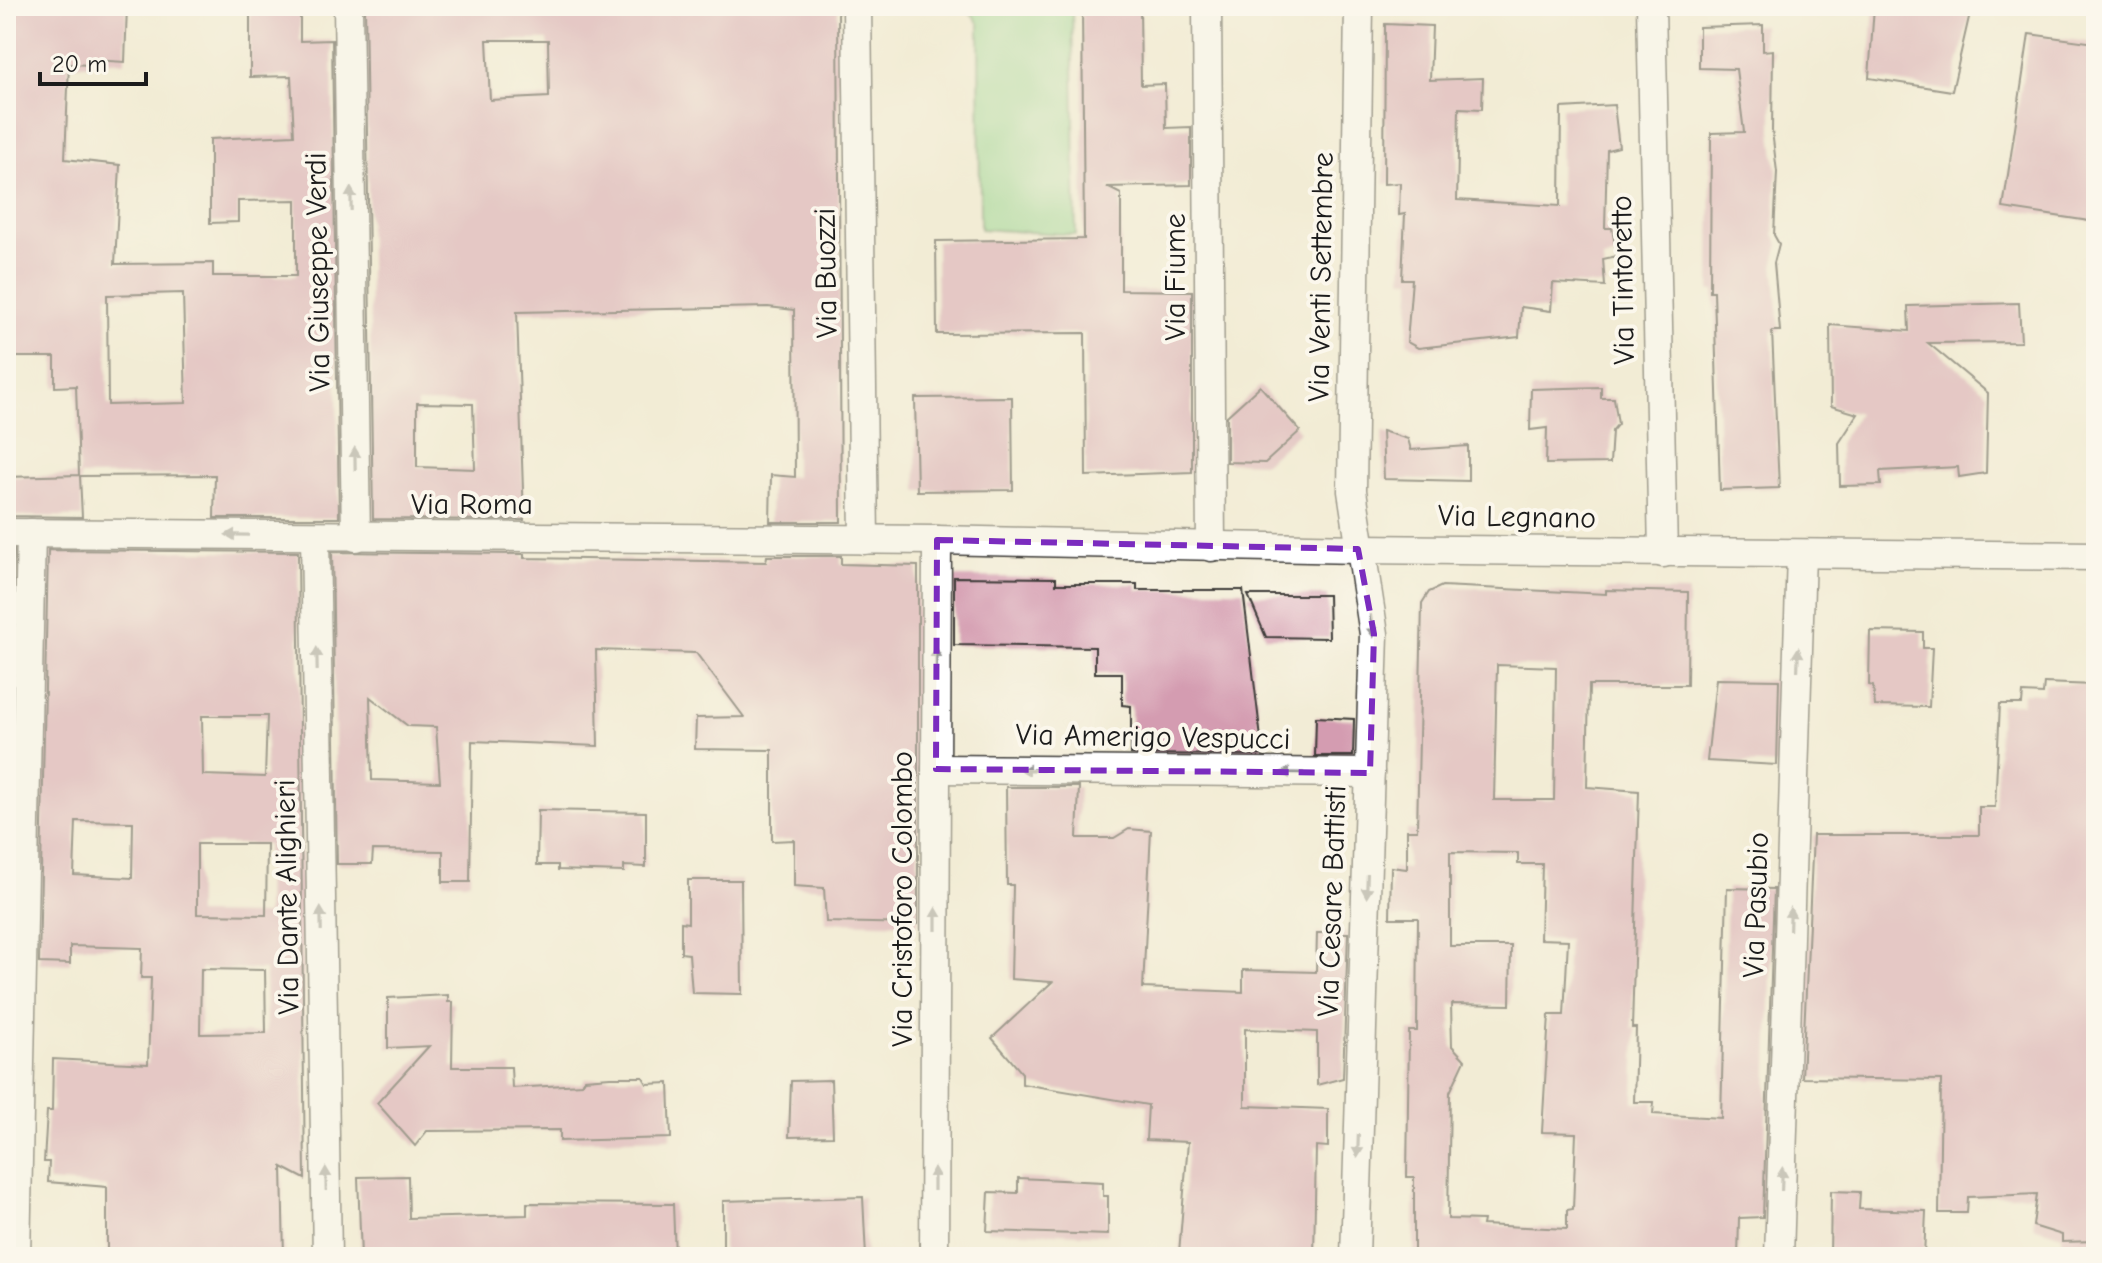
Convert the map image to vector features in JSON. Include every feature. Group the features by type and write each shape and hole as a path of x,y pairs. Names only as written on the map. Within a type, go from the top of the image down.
{"street":[{"name":"Via Giuseppe Verdi","path":"348,6 356,537"},
{"name":"Via Buozzi","path":"857,6 864,540"},
{"name":"Via Fiume","path":"1207,6 1211,547"},
{"name":"Via Venti Settembre","path":"1358,549 1352,491 1359,6"},
{"name":"Via Tintoretto","path":"1651,6 1663,553"},
{"name":"Via Roma","path":"18,533 937,540"},
{"path":"16,1257 18,533"},
{"name":"Via Dante Alighieri","path":"315,536 327,1257"},
{"name":"Via Legnano","path":"937,540 1211,547 2096,556"},
{"name":"Via Cristoforo Colombo","path":"934,1257 937,540"},
{"name":"Via Cesare Battisti","path":"1355,1257 1374,634 1358,549"},
{"name":"Via Pasubio","path":"1779,1257 1801,554"},
{"name":"Via Amerigo Vespucci","path":"936,769 1370,773"}],"highlighted area":[{"path":"937,540 1358,549 1374,634 1370,773 936,769"}],"green space":[{"path":"966,6 1072,6 1076,235 980,229 979,24"}],"building":[{"path":"6,6 127,6 125,62 92,60 91,65 69,64 65,159 120,165 115,264 213,263 213,276 296,276 296,200 238,201 238,222 210,223 210,139 294,135 291,76 250,77 250,6 300,6 300,41 332,40 339,518 214,518 215,475 80,476 82,517 6,516 6,477 79,475 76,386 55,387 55,357 6,357","holes":["183,293 186,403 108,405 107,295"]},
{"path":"365,6 838,6 841,522 770,522 771,475 795,477 794,310 768,307 517,312 524,520 373,519","holes":["487,40 548,40 549,97 490,100","417,403 473,404 475,469 417,467"]},
{"path":"1082,6 1140,6 1141,85 1165,84 1166,128 1191,127 1191,185 1107,187 1121,194 1121,290 1192,291 1192,472 1086,476 1085,333 937,334 936,241 1084,239"},
{"path":"1874,6 1951,6 1970,13 1952,91 1869,78"},
{"path":"1385,24 1432,26 1430,80 1483,78 1482,109 1459,108 1457,200 1560,206 1561,108 1614,105 1619,147 1607,150 1605,228 1612,228 1617,256 1603,259 1605,286 1553,283 1551,311 1521,307 1519,337 1418,348 1407,342 1412,279 1402,279 1405,214 1399,215 1400,183 1384,184"},
{"path":"1763,25 1763,51 1773,50 1772,131 1777,172 1774,235 1779,244 1774,263 1780,331 1772,331 1779,488 1720,490 1714,291 1710,291 1711,133 1744,132 1736,69 1699,68 1699,27"},
{"path":"2029,34 2096,43 2096,222 2003,208"},
{"path":"2019,303 2021,342 1928,343 1988,393 1986,473 1959,477 1958,467 1880,471 1881,485 1840,486 1839,443 1858,414 1831,406 1830,325 1909,331 1908,306"},
{"path":"1260,386 1300,431 1265,463 1227,462 1227,416"},
{"path":"1601,387 1601,398 1614,398 1618,424 1612,431 1610,463 1546,464 1547,428 1530,430 1531,389"},
{"path":"1012,397 1013,490 917,491 915,398"},
{"path":"1382,431 1408,439 1411,450 1468,446 1468,481 1384,479"},
{"path":"6,550 14,550 11,666 6,665"},
{"path":"48,550 298,552 305,1179 282,1167 284,1257 107,1257 107,1187 48,1182 49,1162 44,1162 47,1111 52,1111 53,1059 148,1064 151,978 141,978 142,948 70,946 70,964 39,963","holes":["202,716 267,716 265,777 203,775","76,821 133,822 132,878 74,875","197,844 267,844 266,915 197,914","201,969 265,970 266,1033 200,1034"]},
{"path":"332,552 524,554 524,558 766,562 767,556 841,556 841,564 918,566 918,924 826,922 824,888 794,886 794,840 772,841 772,750 695,749 696,718 744,717 696,653 596,650 598,746 472,741 470,882 443,882 443,851 373,850 372,864 337,864","holes":["370,697 408,726 436,727 440,782 372,780"]},
{"path":"954,577 1056,578 1056,584 1137,584 1137,590 1243,590 1263,755 1131,754 1131,706 1122,705 1122,673 1095,673 1095,647 954,645"},
{"path":"1442,586 1606,594 1606,590 1688,592 1687,685 1589,685 1587,787 1639,791 1632,1028 1636,1028 1634,1102 1654,1102 1653,1114 1721,1118 1727,888 1774,889 1763,1217 1739,1218 1738,1257 1414,1257 1414,1177 1407,1177 1409,1031 1417,1031 1418,918 1390,918 1391,867 1407,869 1407,830 1417,830 1422,603 1429,592","holes":["1497,665 1556,667 1554,800 1494,800","1450,852 1518,853 1518,864 1542,864 1540,939 1568,940 1564,1015 1549,1015 1542,1132 1576,1133 1573,1209 1567,1210 1567,1229 1482,1225 1483,1220 1448,1219 1450,1092 1465,1060 1452,1046 1451,1004 1510,1005 1511,946 1450,946"]},
{"path":"1248,595 1328,595 1329,638 1266,637"},
{"path":"1870,631 1923,632 1923,648 1932,648 1929,707 1875,706 1873,686 1869,685"},
{"path":"1716,679 1779,680 1777,765 1707,761"},
{"path":"2044,683 2094,685 2096,696 2096,1241 2062,1242 2062,1235 2033,1226 2037,1194 1968,1197 1967,1213 1939,1213 1941,1080 1802,1078 1813,835 1979,835 1979,807 1995,807 2000,704 2022,704 2023,693 2043,694"},
{"path":"1316,717 1354,719 1353,756 1315,756"},
{"path":"1006,787 1079,787 1077,838 1114,838 1129,829 1151,831 1143,988 1243,992 1243,970 1316,972 1317,933 1348,933 1343,1078 1317,1085 1317,1032 1245,1029 1245,1106 1328,1109 1328,1147 1316,1146 1314,1257 1179,1253 1188,1142 1146,1140 1148,1105 1022,1084 1022,1073 992,1038 1052,982 1011,979 1013,885 1007,885"},
{"path":"538,810 646,812 646,867 624,866 624,872 558,870 558,865 537,865"},
{"path":"688,880 741,880 742,994 692,993 689,954 681,953 681,922 688,923"},
{"path":"448,995 448,1002 453,1002 452,1067 511,1067 512,1088 582,1084 585,1079 610,1077 643,1077 647,1084 669,1083 671,1138 560,1141 560,1130 427,1131 415,1146 377,1103 429,1046 388,1048 388,998"},
{"path":"831,1080 833,1136 789,1137 791,1081"},
{"path":"408,1176 409,1218 527,1215 527,1203 673,1204 675,1257 361,1257 358,1177"},
{"path":"1018,1178 1103,1182 1103,1196 1108,1196 1108,1235 987,1231 989,1192 1018,1193"},
{"path":"1831,1191 1860,1192 1859,1209 1926,1211 1924,1257 1830,1257"},
{"path":"863,1197 866,1257 723,1257 723,1201"}]}
